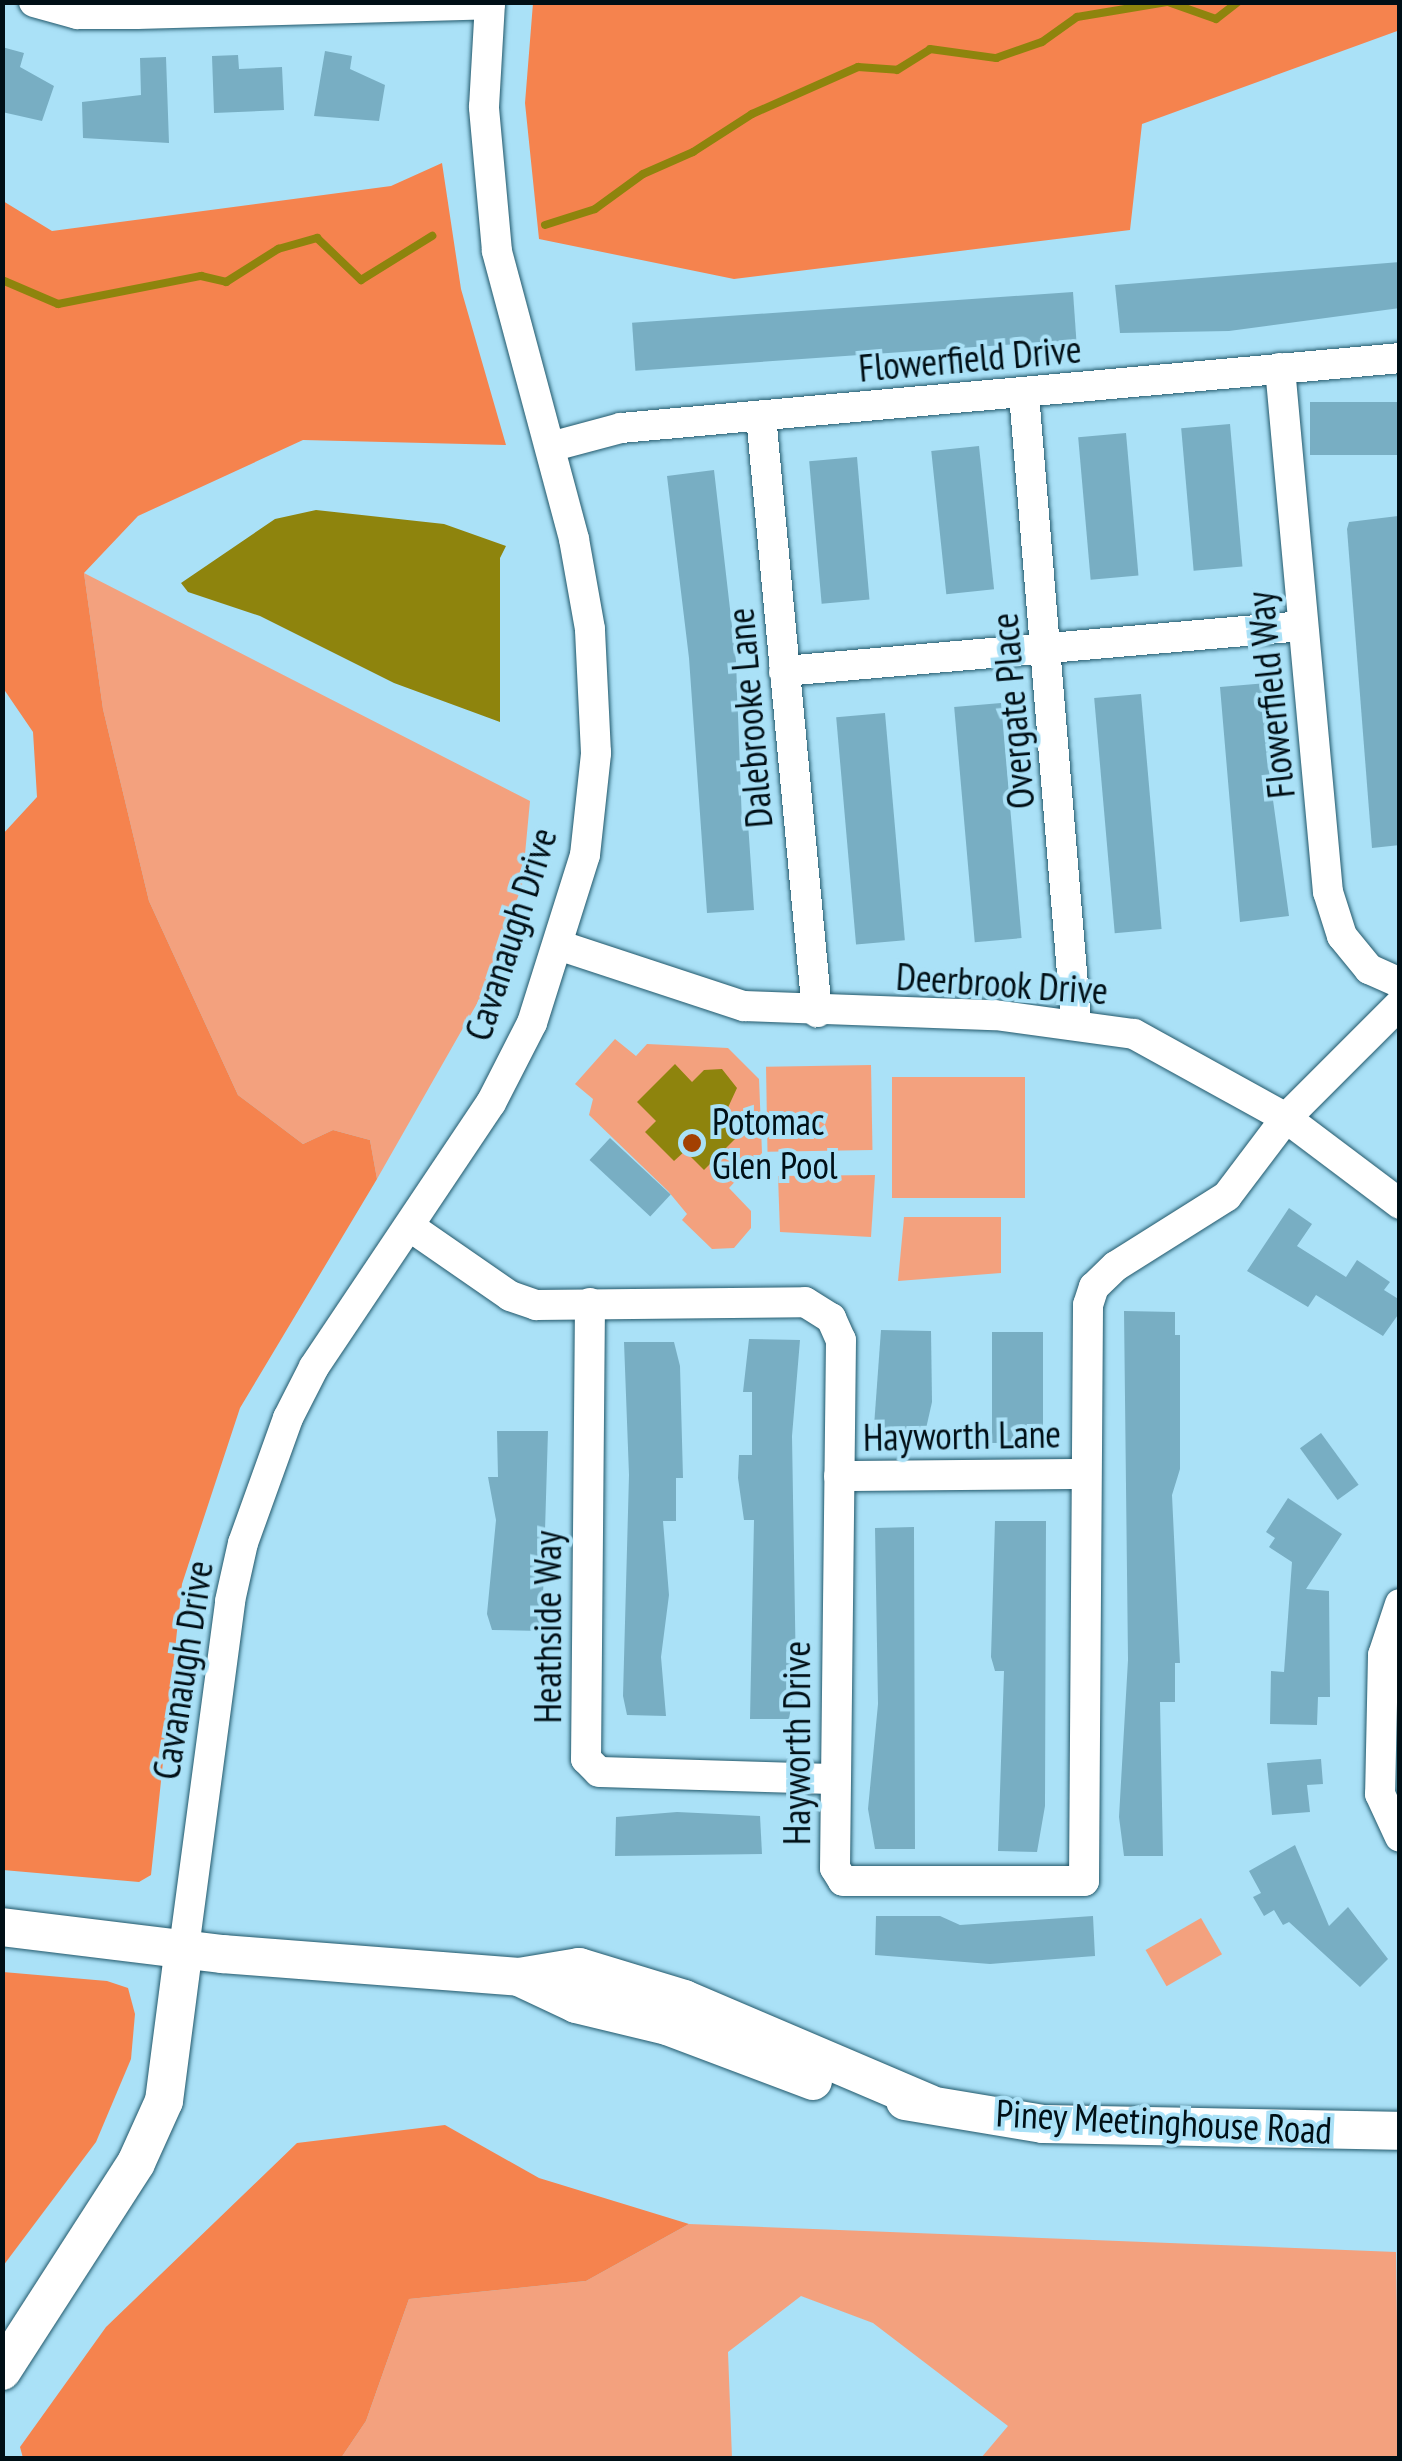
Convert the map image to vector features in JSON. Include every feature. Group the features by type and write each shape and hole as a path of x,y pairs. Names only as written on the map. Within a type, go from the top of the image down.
{"main road":[{"name":"Piney Meetinghouse Road","path":"2,1926 184,1948 519,1978 579,1967 684,1999 930,2104 1043,2124 1400,2132"},
{"path":"2,2371 136,2163 164,2101 184,1948"}],"street":[{"path":"34,2 77,14 490,3"},
{"name":"Cavanaugh Drive","path":"184,1948 242,1544 314,1367 490,1102 532,1022 586,855 596,753 590,629 550,447 491,213 484,107 490,3"},
{"name":"Flowerfield Drive","path":"550,447 621,428 1400,358"},
{"name":"Flowerfield Way","path":"1280,368 1328,892 1342,936 1369,969 1400,983"},
{"name":"Overgate Place","path":"1024,394 1076,1021"},
{"name":"Dalebrooke Lane","path":"762,416 817,1012"},
{"path":"784,671 1302,626"},
{"name":"Deerbrook Drive","path":"558,944 669,986 744,1006 1076,1021 1134,1034 1286,1118 1400,1204"},
{"path":"1286,1118 1400,1004"},
{"name":"Hayworth Drive","path":"409,1226 510,1296 536,1304 805,1302 831,1318 840,1340 835,1868 842,1880 1084,1881 1088,1305 1094,1287 1116,1266 1227,1196 1286,1118"},
{"name":"Heathside Way","path":"590,1303 586,1759 599,1772 833,1779"},
{"name":"Hayworth Lane","path":"839,1476 1085,1474"},
{"path":"1400,1604 1383,1656 1380,1794 1400,1837"}],"shaded area":[{"path":"1399,2 1400,30 1142,124 1130,230 734,279 539,239 525,103 533,3"},
{"path":"442,163 461,289 506,445 303,440 138,516 84,573 103,709 149,901 238,1095 303,1144 333,1130 370,1140 377,1179 240,1408 182,1584 151,1875 139,1882 3,1870 2,835 37,797 33,732 3,688 3,201 52,231 391,186"},
{"path":"316,510 444,524 506,546 500,558 500,722 394,683 260,616 188,592 181,583 275,519"},
{"path":"84,573 530,801 522,886 479,1000 377,1179 370,1140 333,1130 303,1144 238,1095 149,901 103,709"},
{"name":"Potomac Glen Pool","path":"615,1039 636,1056 647,1044 728,1048 759,1079 762,1153 729,1188 751,1211 751,1228 734,1248 712,1249 682,1220 687,1214 668,1191 589,1115 593,1099 575,1084"},
{"path":"675,1064 692,1082 704,1070 722,1069 737,1088 725,1114 742,1132 704,1170 685,1151 674,1161 645,1132 656,1121 637,1102"},
{"path":"871,1065 872,1150 767,1152 766,1067"},
{"path":"892,1077 1025,1077 1025,1198 892,1198"},
{"path":"875,1175 871,1237 780,1232 778,1176"},
{"path":"904,1217 1001,1217 1001,1273 898,1281"},
{"path":"1201,1918 1222,1954 1167,1986 1146,1950"},
{"path":"3,1972 107,1981 128,1988 135,2014 131,2059 96,2142 3,2266"},
{"path":"445,2125 539,2178 689,2224 586,2281 409,2299 366,2421 341,2458 23,2458 20,2447 106,2327 297,2143"},
{"path":"689,2224 1396,2252 1399,2458 981,2458 1008,2426 873,2323 801,2296 728,2352 732,2458 341,2458 366,2421 409,2299 586,2281"}],"building":[{"path":"2,47 24,53 20,67 54,86 42,121 2,112"},
{"path":"325,51 352,56 350,69 385,85 379,121 314,116"},
{"path":"238,55 239,69 282,67 284,110 214,113 212,56"},
{"path":"166,57 169,143 83,138 82,102 141,95 140,58"},
{"path":"1400,262 1400,308 1229,331 1120,333 1115,285"},
{"path":"1073,292 1076,340 635,371 632,323"},
{"path":"1310,402 1400,402 1400,455 1310,455"},
{"path":"1230,424 1242,566 1194,571 1181,428"},
{"path":"1126,433 1138,575 1091,580 1078,437"},
{"path":"979,446 994,589 946,594 931,451"},
{"path":"857,457 869,599 822,604 809,461"},
{"path":"714,470 736,661 742,823 748,823 754,910 707,913 689,658 667,476"},
{"path":"1398,516 1400,845 1372,848 1347,529 1349,522"},
{"path":"1267,683 1276,770 1269,771 1289,916 1240,922 1220,687"},
{"path":"1141,694 1162,929 1115,933 1094,698"},
{"path":"1001,703 1022,938 975,942 954,707"},
{"path":"885,713 905,940 856,944 836,717"},
{"path":"610,1138 671,1195 650,1217 590,1160"},
{"path":"1289,1208 1312,1224 1297,1246 1346,1277 1357,1260 1390,1282 1384,1290 1400,1300 1400,1312 1383,1336 1316,1295 1308,1307 1247,1271"},
{"path":"1124,1311 1175,1312 1175,1335 1180,1335 1180,1469 1172,1495 1180,1663 1175,1663 1175,1702 1160,1702 1163,1856 1124,1856 1119,1817 1128,1660"},
{"path":"881,1330 931,1331 932,1402 923,1442 873,1440"},
{"path":"992,1332 1043,1332 1043,1443 992,1443"},
{"path":"749,1339 800,1340 792,1436 796,1678 789,1719 750,1719 754,1520 744,1520 738,1478 739,1455 752,1455 752,1392 743,1392"},
{"path":"624,1342 674,1342 680,1366 683,1478 676,1478 676,1521 663,1521 669,1595 661,1657 666,1716 627,1715 623,1696 629,1475"},
{"path":"497,1431 548,1431 542,1631 492,1630 487,1614 496,1520 488,1477 498,1477"},
{"path":"1321,1433 1359,1485 1338,1500 1300,1448"},
{"path":"1288,1498 1342,1534 1306,1589 1329,1591 1330,1697 1318,1697 1317,1725 1270,1724 1271,1671 1284,1672 1292,1562 1269,1547 1275,1538 1266,1532"},
{"path":"995,1521 1046,1521 1045,1806 1037,1852 998,1851 1004,1671 995,1671 991,1657"},
{"path":"914,1527 915,1849 875,1849 868,1809 878,1704 875,1528"},
{"path":"1321,1759 1323,1784 1307,1785 1310,1812 1272,1815 1267,1763"},
{"path":"677,1812 760,1816 762,1854 615,1856 616,1817"},
{"path":"1295,1845 1329,1926 1348,1907 1388,1959 1360,1987 1289,1922 1283,1925 1274,1910 1264,1916 1253,1897 1261,1893 1249,1871"},
{"path":"876,1916 940,1916 960,1925 1093,1916 1095,1956 990,1964 875,1955"}],"waterway":[{"path":"545,225 595,209 643,174 693,152 752,114 858,67 897,70 930,49 996,58 1042,42 1077,17 1167,2"},
{"path":"1168,2 1216,19 1238,2"},
{"path":"2,280 58,304 201,276 226,282 278,249 317,238 361,280 432,236"}],"place":[{"name":"Potomac Glen Pool","path":"692,1143"}]}
